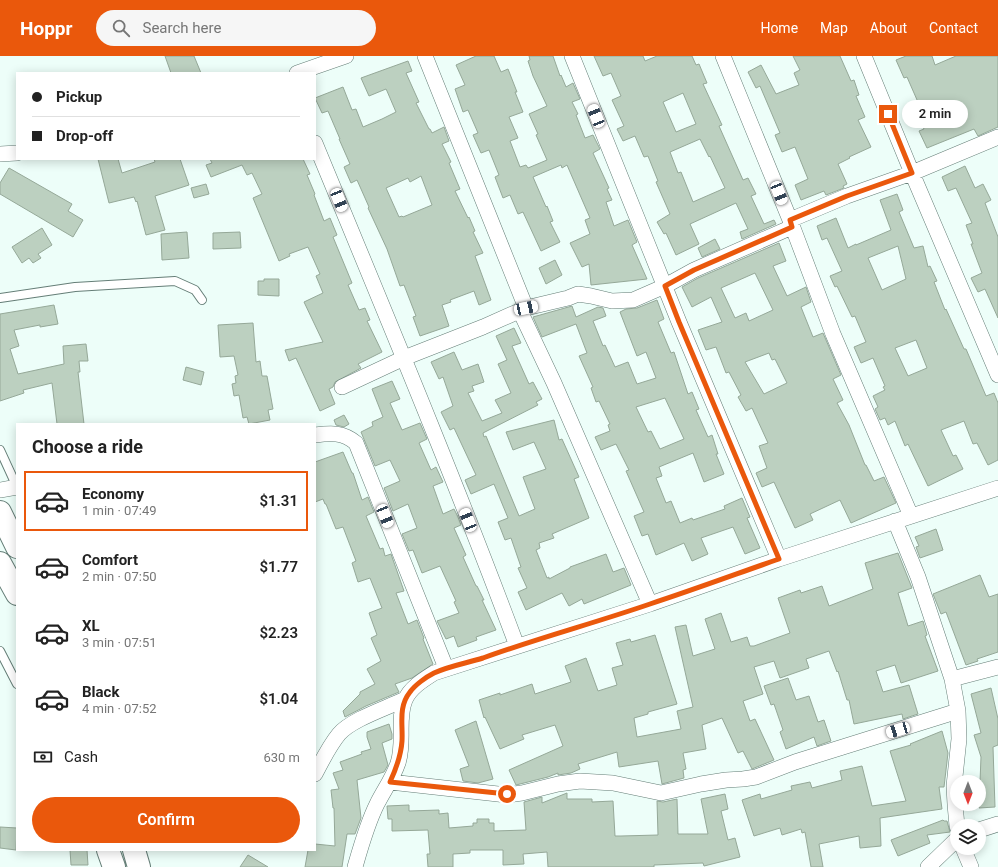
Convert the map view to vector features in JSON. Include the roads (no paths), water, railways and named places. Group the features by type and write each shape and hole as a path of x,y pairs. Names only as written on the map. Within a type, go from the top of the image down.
{"main road":[{"path":"0,512 16,545"},
{"path":"0,563 16,592"},
{"path":"108,851 114,867"},
{"path":"134,851 139,867"}],"street":[{"path":"300,72 346,56"},
{"path":"425,56 488,215 523,309 650,604"},
{"path":"572,56 682,329 779,559"},
{"path":"723,56 834,334 911,516"},
{"path":"864,56 998,375"},
{"path":"342,387 404,358 483,327 523,309 568,298 578,294 612,301 633,300 665,286 694,270 847,196 912,173 998,137"},
{"path":"316,145 404,358 491,576 517,646"},
{"path":"0,154 16,153"},
{"path":"316,435 329,433 340,434 356,443 446,668"},
{"path":"0,490 16,487"},
{"path":"355,867 372,816 398,763 402,742 401,711 405,699 410,691 434,673 650,604 779,559 998,488"},
{"path":"895,521 918,577 952,679 958,711 959,739 954,786 956,819"},
{"path":"952,679 998,667"},
{"path":"316,772 330,747 340,733 352,724 405,699"},
{"path":"390,782 507,794 522,793 558,784 580,781 613,783 661,793 701,784 726,780 743,780 756,777 802,760 958,711"},
{"path":"986,828 998,824"},
{"path":"928,867 950,846"},
{"path":"966,855 971,867"}],"lane":[{"path":"0,298 75,287 175,281 195,290 202,300"},
{"path":"0,450 16,485"},
{"path":"0,651 16,682"}]}
